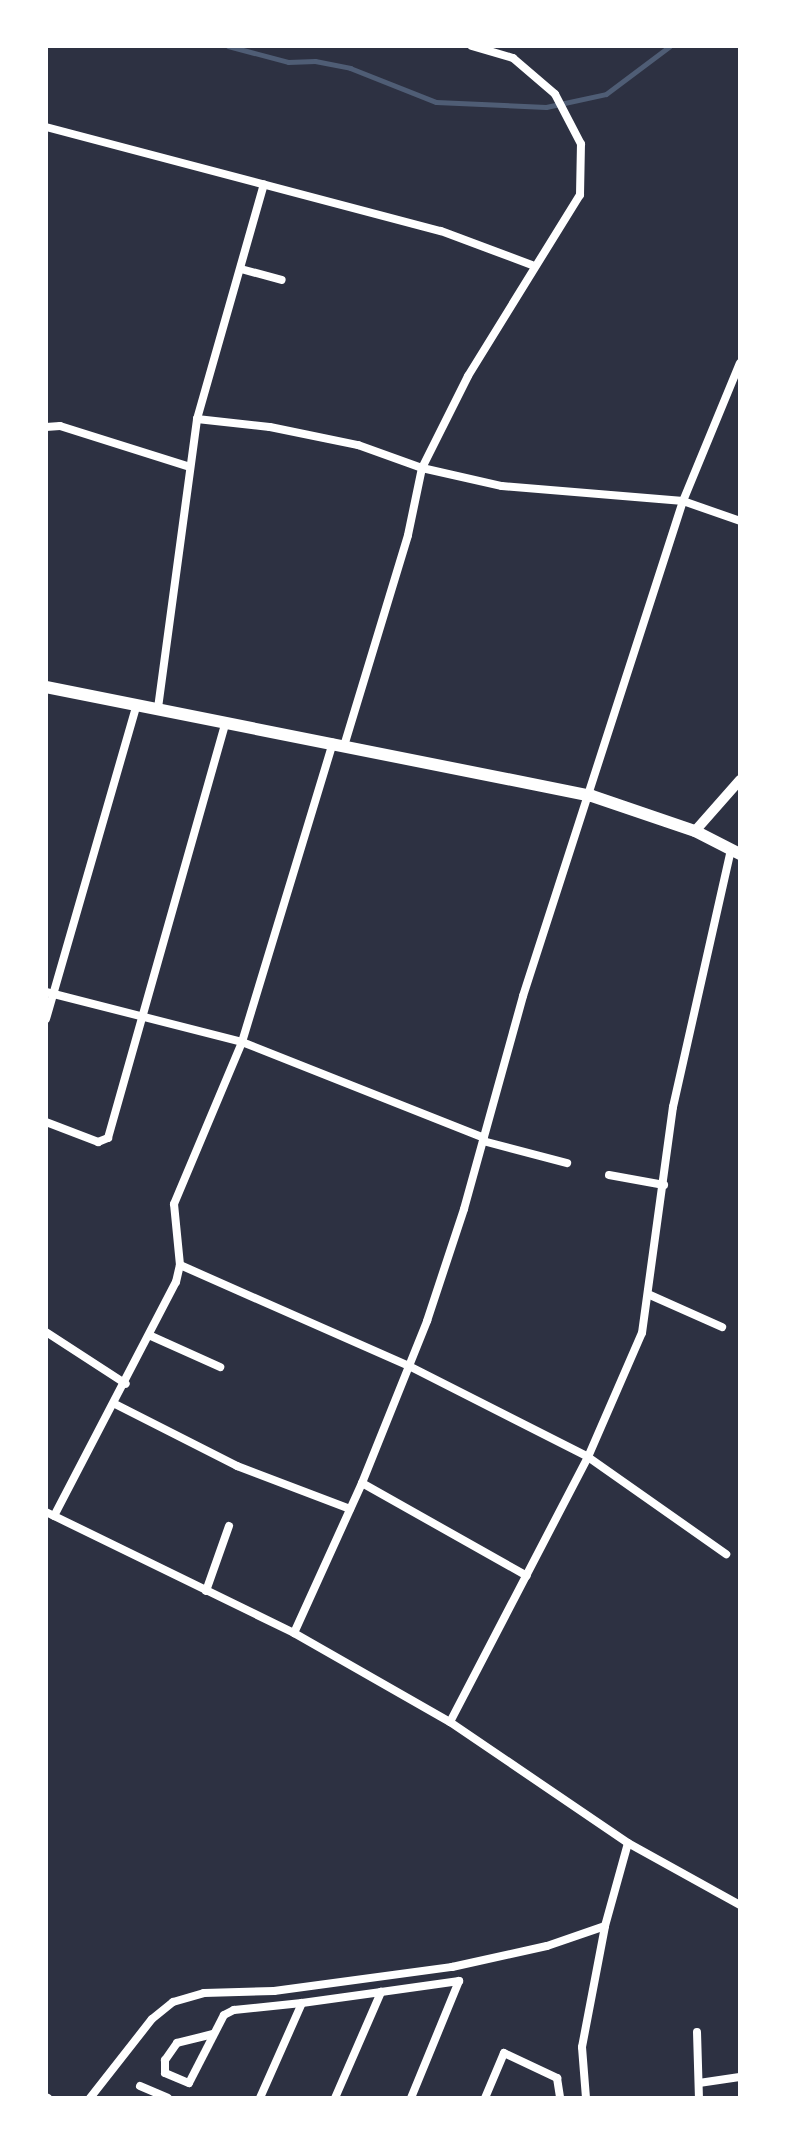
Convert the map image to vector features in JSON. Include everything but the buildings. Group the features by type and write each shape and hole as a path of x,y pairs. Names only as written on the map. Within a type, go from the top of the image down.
{"main road":[{"path":"46,687 592,796 695,831 735,852"}],"street":[{"path":"472,46 513,58 555,94 581,144 580,195 561,230 532,265 422,468 408,535 242,1042 174,1204 180,1265 151,1336 126,1384 50,1514 294,1633 450,1722 628,1843 740,1905"},
{"path":"46,127 441,231 532,265"},
{"path":"158,708 197,419 264,184"},
{"path":"241,269 282,280"},
{"path":"294,1633 362,1483 409,1366 484,1140 523,996 592,796 683,501 740,363"},
{"path":"197,419 270,427 358,445 422,468 502,486 683,501 740,521"},
{"path":"47,424 190,467"},
{"path":"46,1019 49,993 137,704"},
{"path":"46,1122 105,1141 226,722"},
{"path":"695,831 740,780"},
{"path":"450,1722 588,1457 630,1365 650,1295 664,1185 695,994 735,852"},
{"path":"49,993 242,1042 484,1140 567,1163"},
{"path":"609,1175 664,1185"},
{"path":"180,1265 409,1366 588,1457 726,1554"},
{"path":"650,1295 722,1327"},
{"path":"46,1332 126,1384"},
{"path":"151,1336 220,1367"},
{"path":"115,1404 237,1466 350,1509"},
{"path":"362,1483 527,1576"},
{"path":"206,1591 229,1526"},
{"path":"586,2098 582,2047 605,1926 628,1843"},
{"path":"90,2098 152,2019 173,2002 204,1993 274,1991 452,1967 547,1946 605,1926"},
{"path":"213,2034 177,2043 165,2060 165,2073 189,2083 213,2034 234,2010 381,1992 446,1980 461,1983 411,2098"},
{"path":"335,2098 381,1992"},
{"path":"260,2098 302,2003"},
{"path":"697,2032 699,2098"},
{"path":"485,2098 504,2053 557,2078 560,2098"},
{"path":"699,2083 740,2077"},
{"path":"140,2086 168,2098"}],"waterway":[{"path":"228,46 288,62 315,61 350,68 436,102 546,107 606,94 670,46"}]}
